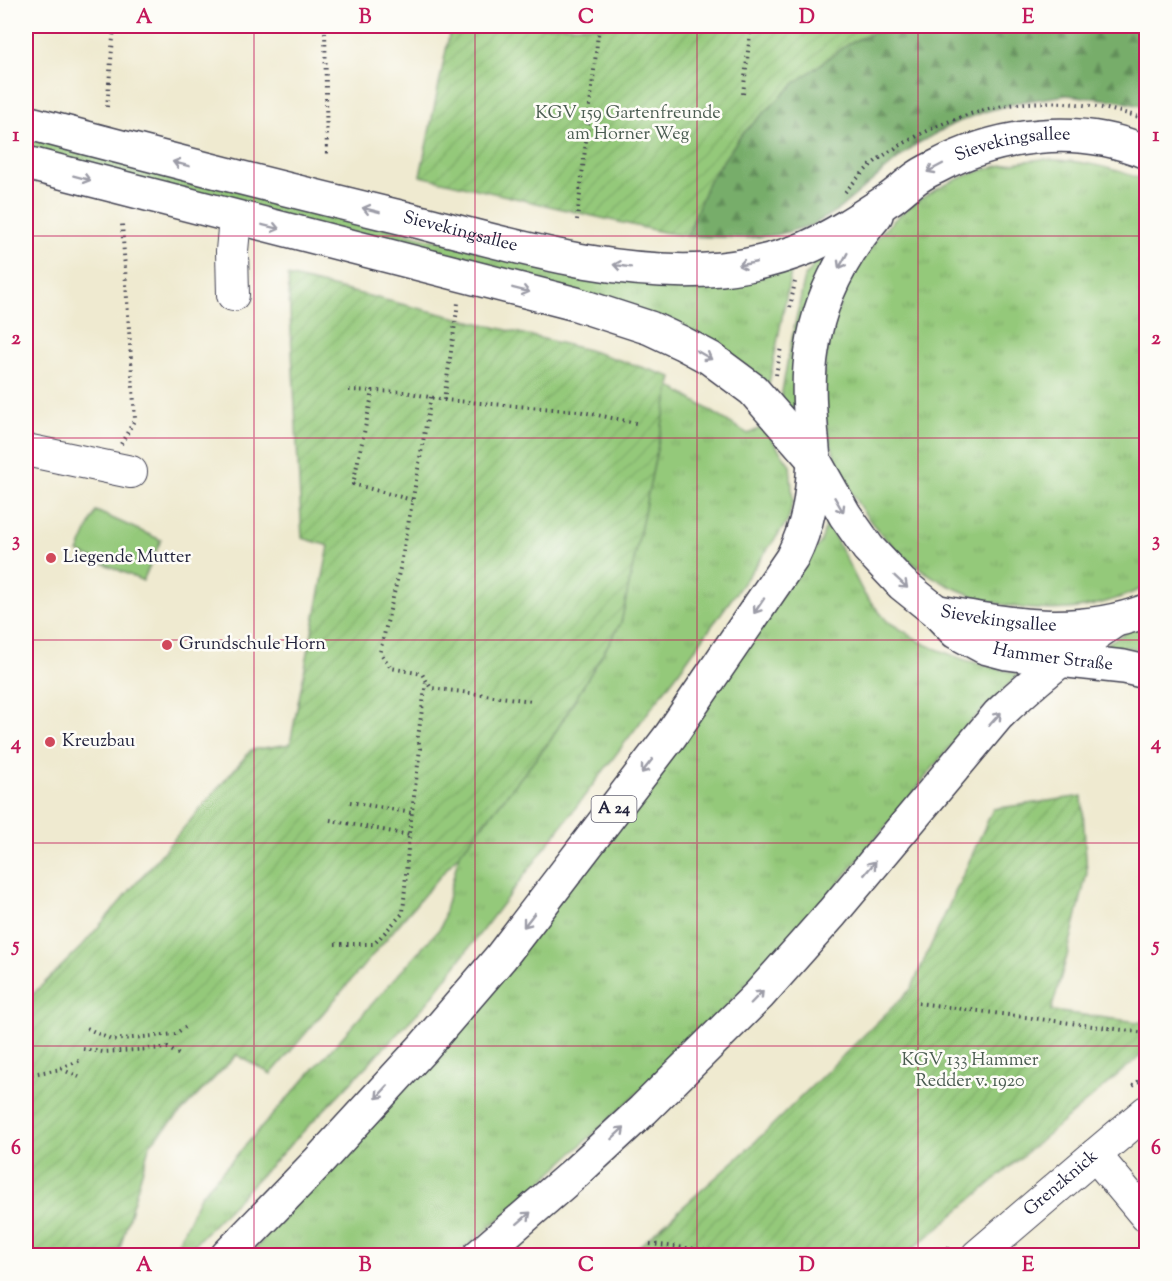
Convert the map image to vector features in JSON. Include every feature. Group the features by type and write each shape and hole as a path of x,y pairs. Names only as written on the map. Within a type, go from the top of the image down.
{"main road":[{"name":"Sievekingsallee","path":"26,122 190,166 543,252 634,268 681,271 723,268 773,258 803,249 825,239 936,167 990,145 1014,139 1064,135 1114,141 1146,152"},
{"name":"Sievekingsallee","path":"26,164 586,308 650,328 710,358 753,390 814,460 845,515 868,548 902,584 937,612 1036,626 1075,627 1114,621 1146,611"},
{"name":"Sievekingsallee","path":"814,460 810,422 810,385 816,327 847,253 862,231 891,198"},
{"name":"A 24","path":"227,1256 319,1161 501,957 671,735 792,558 808,515 814,460"},
{"name":"Hammer Straße","path":"937,612 956,632 984,647 1006,653 1102,664 1146,672"},
{"path":"479,1256 575,1173 643,1110 759,995 832,913 998,715 1016,697 1059,660 1114,621"}],"street":[{"path":"233,296 232,251 235,218"},
{"path":"26,450 119,469"},
{"name":"Grenzknick","path":"977,1256 1146,1113"},
{"path":"1095,1155 1146,1216"}],"path":[{"path":"107,107 114,26"},
{"path":"326,26 327,158"},
{"path":"577,220 599,26"},
{"path":"743,94 751,26"},
{"path":"119,469 135,419 122,224"},
{"path":"444,400 464,276"},
{"path":"349,390 405,392 444,400 578,411 636,423"},
{"path":"373,391 353,483 413,500"},
{"path":"431,397 401,564 380,652 391,668 422,674 431,688 531,701"},
{"path":"335,944 374,944 403,913 409,835 420,748 418,737 426,681"},
{"path":"350,802 412,813"},
{"path":"330,820 409,835"},
{"path":"918,1003 1146,1033"},
{"path":"87,1028 111,1040 175,1034 185,1027"},
{"path":"83,1048 103,1052 168,1048 181,1056"},
{"path":"26,1075 61,1069 81,1060"},
{"path":"61,1069 79,1077"},
{"path":"650,1244 760,1256"}],"green space":[{"name":"KGV 159 Gartenfreunde am Horner Weg","path":"451,26 889,26 849,43 795,83 741,135 708,182 687,236 420,176"},
{"path":"889,26 1146,26 1146,107 1119,101 1067,95 1020,102 984,112 953,124 915,145 839,209 813,225 776,235 749,238 687,236 708,182 741,135 795,83 849,43"},
{"path":"26,135 433,240 792,267 769,384 746,366 26,153"},
{"path":"1043,159 1096,165 1146,181 1146,587 1108,601 1068,609 1020,608 975,597 934,577 898,550 867,517 844,478 829,434 823,386 830,332 846,287 875,241 895,219 913,204 953,181 996,167"},
{"path":"832,252 794,408 785,410 780,403 805,276 811,271 813,259"},
{"path":"288,276 588,350 672,377 621,623 550,741 459,854 271,1074 237,1055 150,1144 118,1255 26,1255 26,1001 82,946 251,750 290,744 329,546 302,538"},
{"path":"670,386 748,434 763,427 790,465 793,501 788,521 677,674 428,1002 184,1255 172,1256 200,1196 441,927 459,854 550,741 621,623"},
{"path":"96,511 161,540 143,581 78,552"},
{"path":"827,522 864,594 887,621 926,645 965,660 1019,674 967,725 838,884 727,1006 673,1060 521,1201 456,1255 250,1256 807,561 821,542"},
{"path":"1146,620 1146,650 1109,647 1108,643"},
{"name":"KGV 133 Hammer Redder v. 1920","path":"1082,796 1087,873 1051,1011 1146,1023 1146,1051 906,1255 629,1255 750,1147 911,989 993,809"}],"place":[{"name":"Liegende Mutter","path":"51,558"},
{"name":"Grundschule Horn","path":"167,645"},
{"name":"Kreuzbau","path":"50,742"}]}
